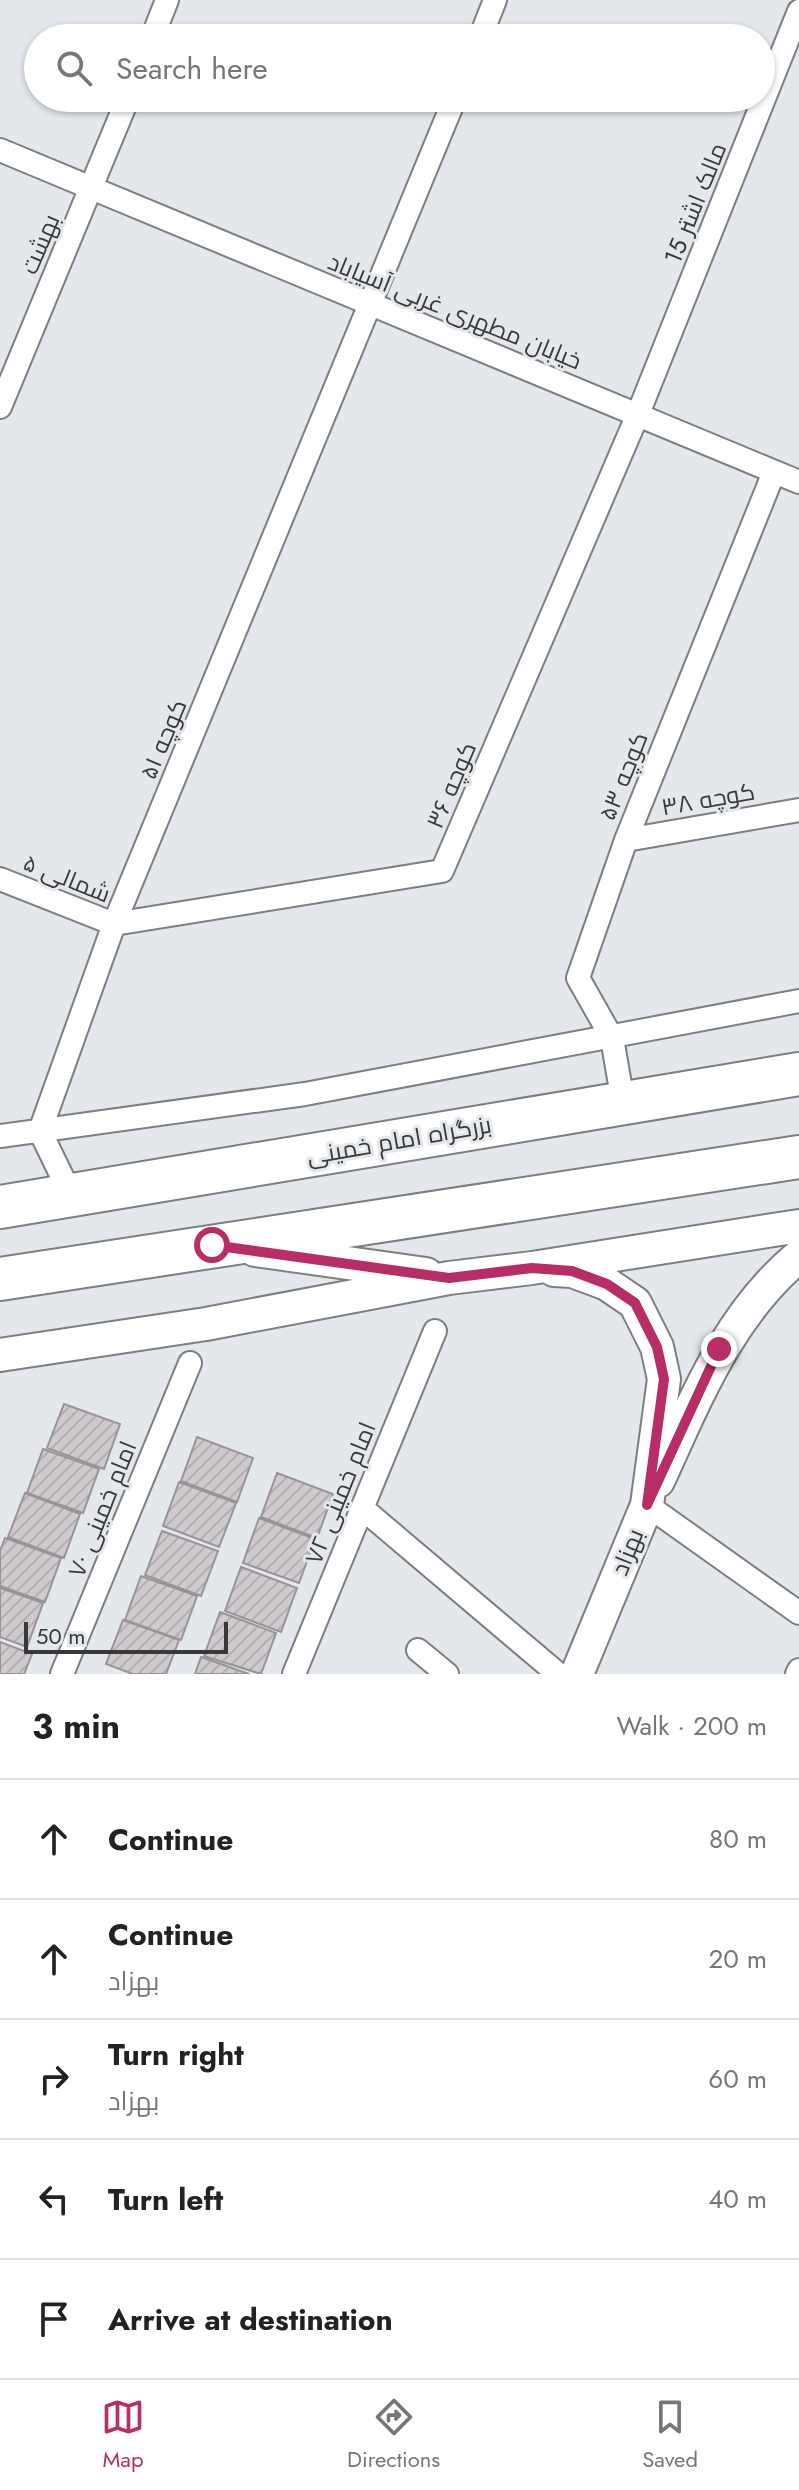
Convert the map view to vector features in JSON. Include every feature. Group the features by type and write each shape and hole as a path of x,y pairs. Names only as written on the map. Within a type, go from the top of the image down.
{"highway":[{"name":"بزرگراه امام خمینی","path":"0,1207 799,1074"},
{"path":"0,1279 799,1157"}],"street":[{"path":"158,24 167,0"},
{"path":"486,24 495,0"},
{"name":"مالک اشتر 15","path":"775,71 799,11"},
{"name":"بهشت","path":"0,407 122,112"},
{"name":"کوچه ۵۱","path":"40,1131 114,924 449,112"},
{"name":"مالک اشتر 15","path":"638,414 759,112"},
{"name":"خیابان مطهری غربی آسیاباد","path":"0,150 799,482"},
{"name":"کوچه ۳۶","path":"114,924 442,871 638,414"},
{"name":"کوچه ۵۳","path":"623,1102 612,1038 578,978 626,840 774,472"},
{"name":"کوچه ۳۸","path":"626,840 799,810"},
{"name":"۵ شمالی","path":"0,879 114,924"},
{"path":"0,1136 305,1094 799,1001"},
{"path":"40,1131 71,1195"},
{"path":"0,1355 206,1324 449,1278 799,1226"},
{"path":"212,1245 449,1278"},
{"path":"799,1256 770,1280 719,1349 647,1505 799,1613"},
{"name":"بهزاد","path":"532,1268 572,1271 607,1284 635,1303 657,1347 664,1379 647,1505 577,1674"},
{"name":"امام خمینی ۷۲","path":"294,1674 435,1331"},
{"name":"امام خمینی ۷۰","path":"62,1674 190,1363"},
{"path":"362,1508 558,1674"},
{"path":"418,1650 447,1674"}],"building":[{"path":"64,1404 120,1424 104,1469 47,1448"},
{"path":"197,1437 253,1458 237,1502 181,1481"},
{"path":"43,1449 99,1469 83,1513 27,1493"},
{"path":"277,1473 333,1494 317,1538 261,1517"},
{"path":"179,1482 236,1503 219,1547 163,1526"},
{"path":"25,1493 80,1514 64,1558 8,1537"},
{"path":"259,1518 315,1539 299,1583 243,1563"},
{"path":"162,1531 218,1551 201,1596 145,1575"},
{"path":"5,1538 61,1558 45,1602 0,1586 0,1551"},
{"path":"241,1567 297,1588 281,1632 225,1611"},
{"path":"141,1576 197,1596 181,1640 125,1620"},
{"path":"0,1588 43,1603 27,1647 0,1637"},
{"path":"220,1612 276,1633 261,1674 204,1656"},
{"path":"123,1620 179,1640 166,1674 133,1674 106,1664"},
{"path":"0,1642 32,1654 24,1674 0,1674"},
{"path":"201,1657 249,1674 195,1674"}],"route":[{"path":"212,1245 449,1278 532,1268 572,1271 607,1284 635,1303 657,1347 664,1379 657,1412 647,1505 719,1349"}]}
